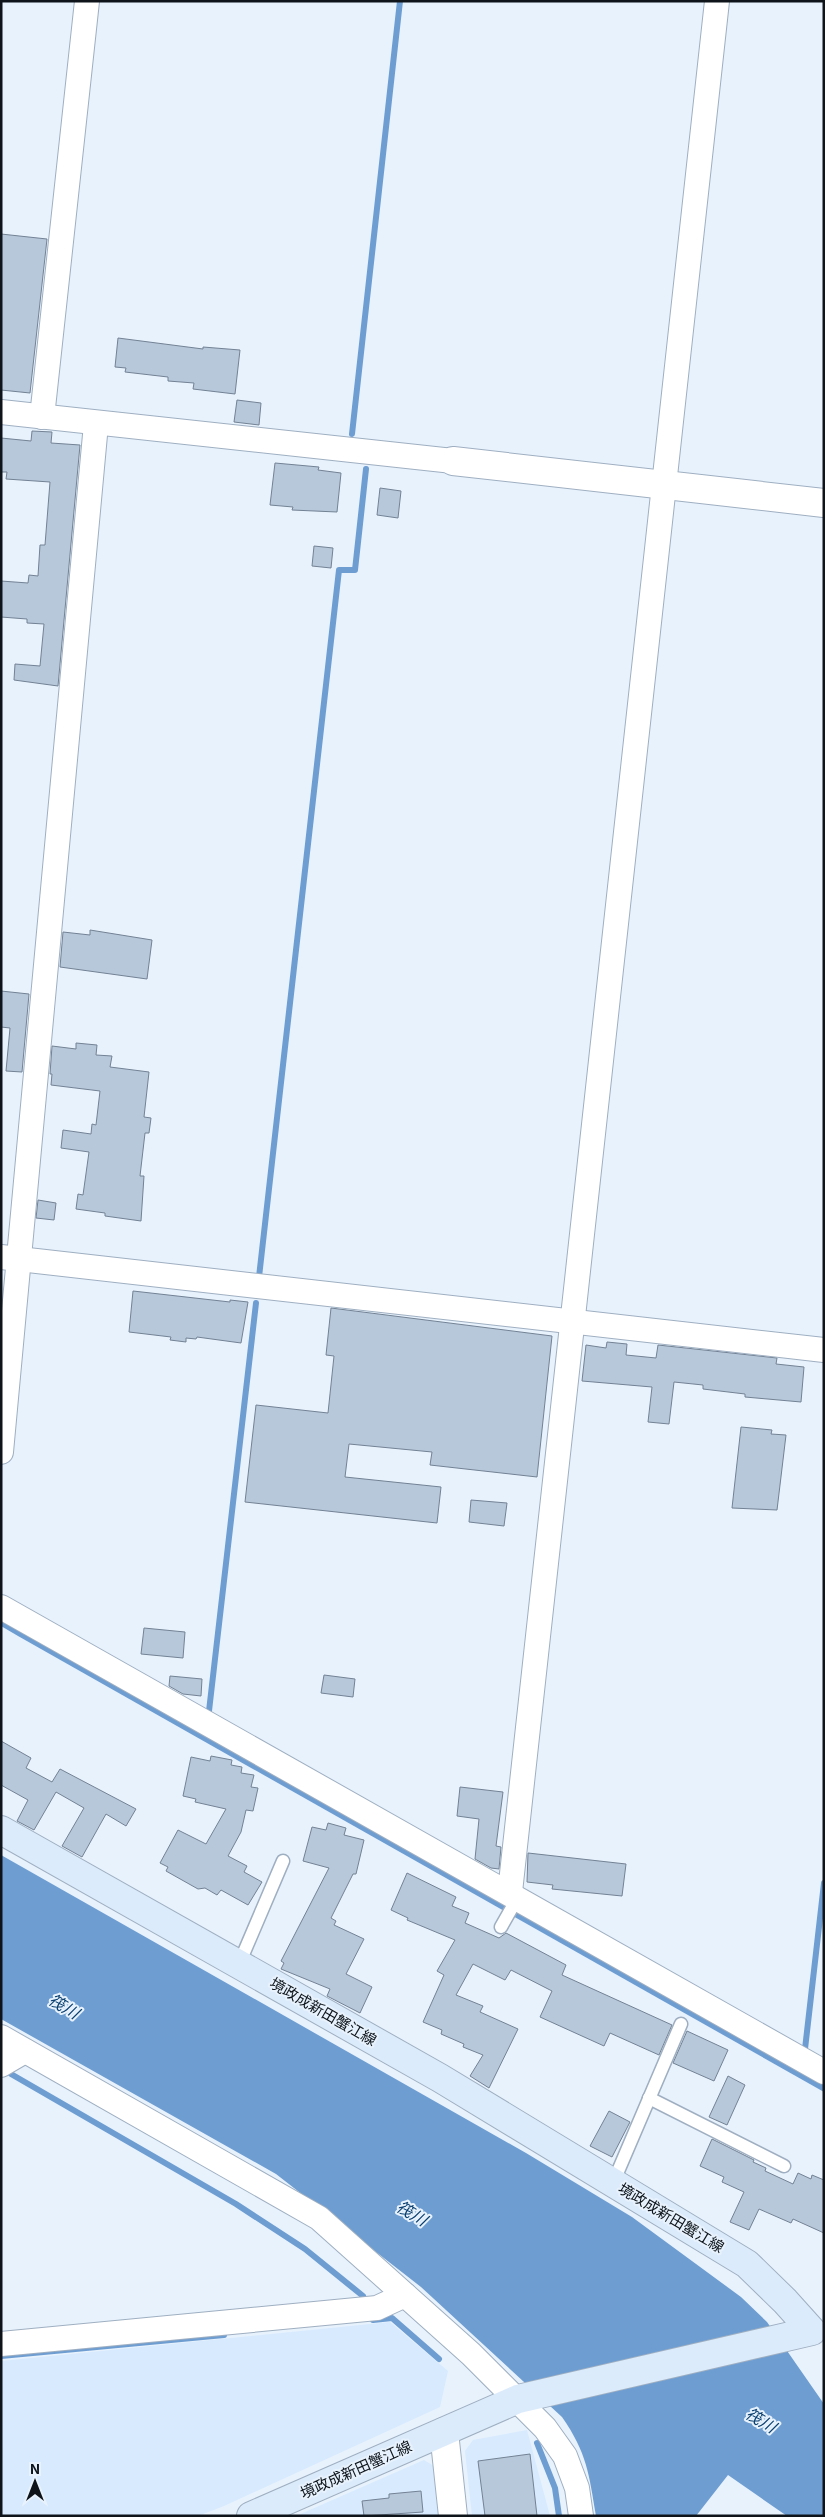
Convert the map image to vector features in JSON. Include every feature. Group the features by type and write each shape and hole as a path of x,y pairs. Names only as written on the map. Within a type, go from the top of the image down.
{"main road":[{"name":"境政成新田蟹江線","path":"1,1830 440,2078 747,2264 785,2301 808,2332 518,2399 251,2516"}],"street":[{"path":"42,417 87,1"},
{"path":"510,1907 666,485 717,1"},
{"path":"1,412 824,503"},
{"path":"1,1452 10,1258 96,424"},
{"path":"10,1258 824,1350"},
{"path":"1,1607 510,1907 824,2072"},
{"path":"1,2037 319,2218 518,2399 545,2428 565,2456 577,2488 580,2516"},
{"path":"1,2066 25,2050"},
{"path":"1,2344 377,2308 405,2295"},
{"path":"444,2432 454,2516"}],"lane":[{"path":"238,1964 283,1860"},
{"path":"613,2183 681,2024"},
{"path":"649,2098 784,2166"}],"shaded area":[{"path":"390,2322 448,2371 440,2407 224,2506 198,2516 1,2516 1,2361"},
{"path":"527,2430 550,2516 472,2516 465,2451 473,2440"},
{"path":"424,2460 437,2468 442,2516 296,2516"}],"water":[{"path":"1,1619 824,2083 824,2092 18,1636 1,1626"},
{"name":"筏川","path":"1,1855 526,2153 632,2217 741,2297 767,2322 824,2404 824,2516 787,2516 728,2475 696,2516 596,2516 586,2464 577,2442 562,2417 421,2287 276,2174 1,2019"}],"building":[{"path":"1,234 47,239 30,393 1,390"},
{"path":"118,338 203,349 203,347 240,350 235,394 193,389 194,383 168,381 168,377 125,372 126,368 115,367"},
{"path":"237,400 261,403 259,425 234,422"},
{"path":"32,431 52,432 51,443 80,445 58,686 14,680 15,664 40,666 44,624 27,623 27,619 1,617 1,581 28,583 29,575 38,576 40,545 45,545 50,482 6,479 7,472 1,472 1,438 31,441"},
{"path":"275,463 319,467 318,470 341,473 337,512 292,510 293,507 270,505"},
{"path":"380,488 401,491 398,518 377,515"},
{"path":"314,546 333,548 331,568 312,566"},
{"path":"90,930 152,940 147,979 60,967 63,932 90,935"},
{"path":"1,991 29,994 22,1072 6,1071 10,1028 1,1027"},
{"path":"76,1043 97,1045 96,1055 112,1056 110,1067 149,1072 144,1117 151,1118 149,1133 145,1133 140,1176 144,1176 141,1221 105,1216 105,1213 76,1209 78,1194 83,1195 89,1152 61,1148 63,1130 91,1134 92,1124 96,1125 100,1091 51,1085 52,1074 50,1074 52,1046 76,1049"},
{"path":"38,1200 56,1203 54,1220 36,1218"},
{"path":"133,1291 230,1302 230,1300 248,1302 241,1343 197,1337 196,1339 186,1338 186,1342 170,1340 171,1337 129,1332"},
{"path":"331,1308 552,1336 537,1477 430,1465 432,1452 349,1444 345,1477 441,1487 437,1523 245,1502 256,1405 328,1413 334,1356 326,1355"},
{"path":"607,1342 627,1344 626,1355 656,1358 658,1345 777,1358 776,1364 804,1367 801,1402 745,1397 745,1394 703,1389 703,1385 674,1382 669,1424 648,1422 652,1387 582,1381 586,1345 606,1348"},
{"path":"741,1427 772,1430 771,1434 786,1435 777,1510 732,1508"},
{"path":"471,1500 507,1503 504,1526 469,1522"},
{"path":"144,1628 185,1632 183,1658 141,1654"},
{"path":"324,1675 355,1679 353,1697 321,1693"},
{"path":"170,1676 202,1679 201,1696 183,1694 169,1686"},
{"path":"1,1741 31,1758 26,1768 52,1782 60,1769 136,1809 126,1826 106,1814 82,1857 62,1846 84,1808 56,1792 34,1830 17,1821 28,1800 1,1785"},
{"path":"211,1756 232,1760 231,1765 242,1767 241,1773 254,1775 251,1787 258,1788 253,1811 246,1810 241,1832 228,1856 247,1866 244,1872 262,1882 248,1905 221,1890 217,1895 205,1888 198,1889 166,1871 168,1867 160,1863 178,1830 206,1844 226,1809 195,1802 196,1799 183,1796 191,1757 210,1761"},
{"path":"460,1787 503,1792 496,1846 501,1847 499,1869 491,1868 475,1859 479,1819 457,1816"},
{"path":"328,1823 346,1828 344,1835 364,1840 356,1874 353,1874 331,1918 336,1921 334,1925 364,1939 346,1974 372,1987 360,2013 327,1996 330,1989 281,1969 284,1963 281,1961 329,1868 303,1861 312,1827 326,1830"},
{"path":"528,1853 626,1864 622,1896 552,1889 553,1885 527,1882"},
{"path":"407,1873 456,1897 452,1906 469,1913 465,1923 499,1938 506,1933 566,1965 562,1975 672,2025 659,2055 610,2033 604,2046 540,2017 552,1991 511,1970 505,1980 473,1964 456,1995 483,2006 480,2012 518,2029 489,2088 470,2076 483,2055 463,2047 464,2044 441,2034 442,2030 423,2022 444,1975 437,1971 455,1940 407,1920 408,1918 391,1910"},
{"path":"687,2031 728,2050 714,2081 673,2063"},
{"path":"728,2076 745,2085 727,2125 709,2117"},
{"path":"609,2111 630,2122 612,2157 590,2146"},
{"path":"712,2139 754,2160 753,2162 766,2168 765,2171 793,2184 798,2173 811,2179 812,2175 824,2180 824,2233 793,2219 791,2223 759,2209 749,2230 730,2222 744,2192 722,2182 724,2177 700,2166"},
{"path":"530,2454 537,2516 485,2516 478,2461"},
{"path":"421,2491 423,2512 364,2516 362,2501 389,2498 389,2494"}],"waterway":[{"path":"352,434 400,1"},
{"path":"259,1277 339,570 355,570 366,469"},
{"path":"209,1711 256,1303"},
{"path":"805,2049 824,1883"},
{"path":"11,2074 236,2204 305,2249 363,2296"},
{"path":"373,2320 392,2318 439,2359"},
{"path":"1,2356 224,2335"},
{"path":"537,2443 555,2488 559,2516"}]}
